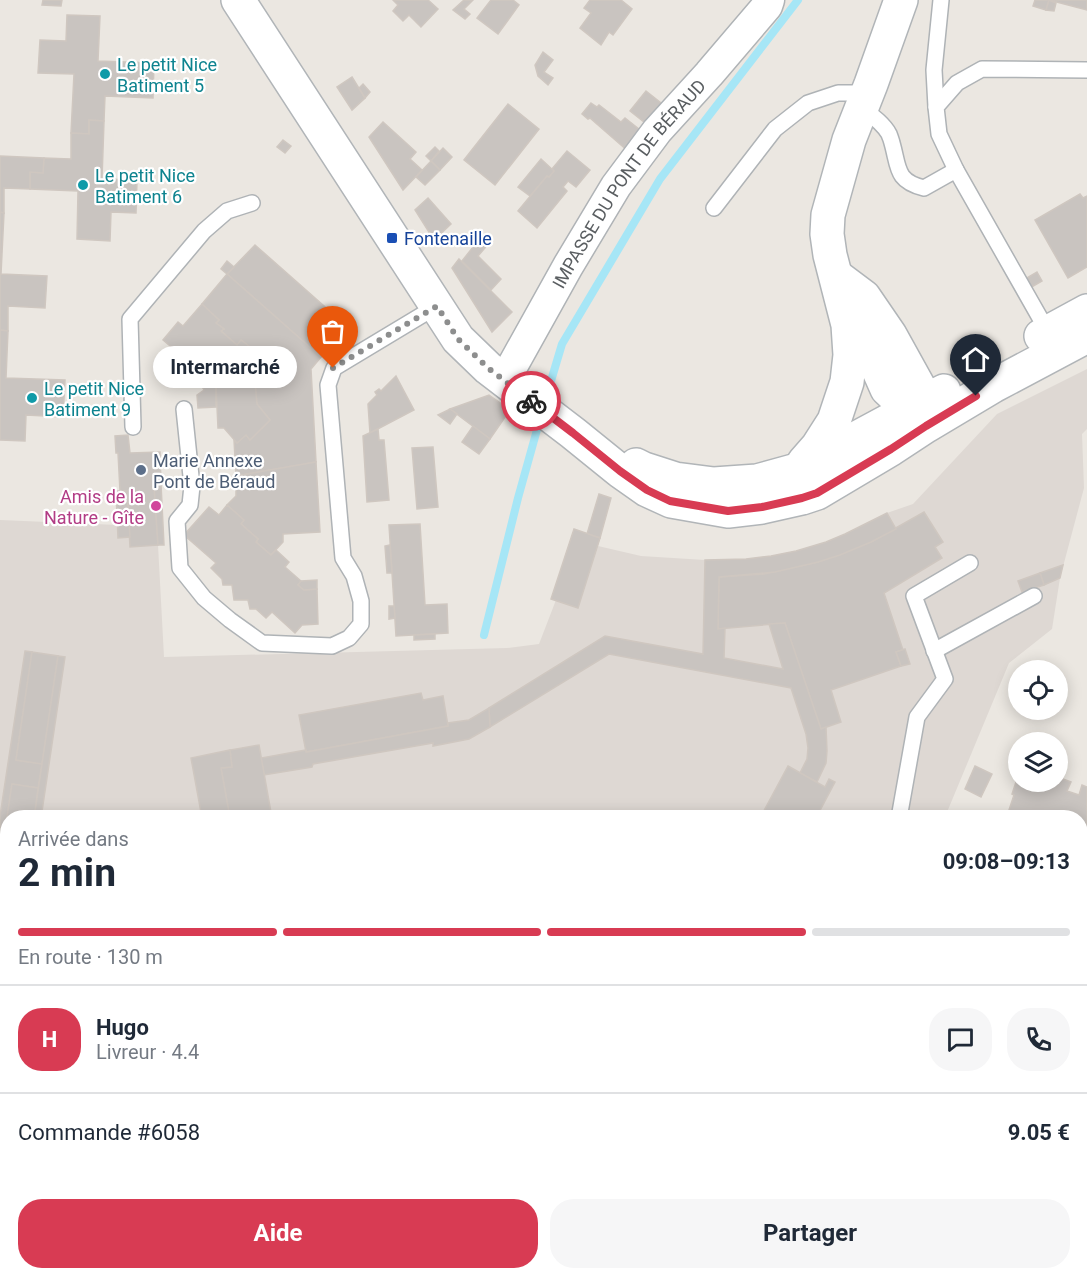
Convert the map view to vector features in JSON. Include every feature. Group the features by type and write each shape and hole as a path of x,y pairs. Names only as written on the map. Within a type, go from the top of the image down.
{"main road":[{"path":"230,0 269,48"},
{"path":"238,0 458,339 488,368 620,471 647,490 670,501 728,511 762,507 817,493 891,449 920,412 1048,332 1087,318"},
{"path":"797,470 818,446 834,421 847,382 850,355 848,325 826,234 828,215 849,140 901,0"},
{"path":"836,276 887,389 920,412"},
{"path":"573,433 644,469 675,478 714,484 757,481 797,470 920,412 993,386 1087,318"}],"street":[{"name":"IMPASSE DU PONT DE BÉRAUD","path":"508,384 568,266 616,186 657,131 709,74 767,6 769,0"}],"lane":[{"path":"941,0 934,70 939,134 956,170 1048,332"},
{"path":"936,107 957,83 982,69 1087,70"},
{"path":"714,208 775,129 808,103 838,93 865,100 889,134 903,179 924,188 956,170"},
{"path":"133,427 130,319 204,231 227,211 252,203"},
{"path":"184,409 192,486 190,505 177,520 180,568 204,598 262,643 332,646 349,638 361,624 361,601 354,576 343,558 328,385 333,368 437,306"},
{"path":"900,810 917,717 945,680 914,596 970,563"},
{"path":"934,651 1034,596"}],"shaded area":[{"path":"1087,369 1087,429 1082,434 1084,488 1060,578 1052,629 1013,660 1008,660 1008,665 948,810 0,810 0,520 118,525 118,537 130,537 131,547 158,545 164,657 507,648 539,644 556,600 587,533 599,494 611,498 598,546 641,556 705,560 746,559 796,551 826,542 887,513 913,504 997,414"}],"building":[{"path":"43,0 62,0 61,6 42,5"},
{"path":"393,0 428,0 438,9 421,27 409,15 403,21 393,11 398,5"},
{"path":"464,0 473,0 464,9 470,14 465,19 453,10"},
{"path":"491,0 513,0 519,5 498,34 477,18"},
{"path":"590,0 621,0 632,9 613,35 609,32 601,45 580,28 591,13 584,8"},
{"path":"1035,0 1049,0 1046,10 1033,6"},
{"path":"1049,0 1087,0 1087,10"},
{"path":"1049,0 1056,3 1054,11 1046,10"},
{"name":"Le petit Nice Batiment 5","path":"67,15 100,16 98,61 154,63 153,98 105,96 104,121 89,120 89,134 71,133 74,74 38,73 40,40 66,41"},
{"path":"543,52 553,60 544,72 553,78 548,85 538,76 535,65"},
{"path":"352,77 365,98 352,110 337,87"},
{"path":"363,84 370,92 365,98 359,88"},
{"path":"646,91 665,106 649,126 630,111"},
{"path":"591,103 597,107 599,105 621,122 625,118 644,133 629,152 590,118 582,114"},
{"path":"508,104 539,129 495,185 464,160"},
{"name":"Le petit Nice Batiment 6","path":"89,120 104,121 102,179 137,180 136,213 111,212 110,241 77,239 78,191 30,189 30,172 43,173 44,158 71,159 71,133 89,134"},
{"path":"383,122 416,152 410,159 422,170 403,190 369,137"},
{"path":"283,140 291,146 285,153 277,147"},
{"path":"435,147 439,151 431,161 426,156"},
{"path":"443,148 452,157 440,170 431,161"},
{"path":"567,151 590,170 576,187 568,181 563,187 567,191 537,228 518,211 547,176 549,177 554,171 552,169"},
{"path":"0,156 44,158 43,173 30,172 30,189 4,188 4,213 0,212"},
{"path":"541,159 554,171 530,196 518,187"},
{"path":"431,161 440,170 425,185 416,177"},
{"path":"1080,194 1083,198 1087,196 1087,267 1068,278 1035,220"},
{"path":"428,198 451,224 434,240 415,210"},
{"path":"0,212 4,213 1,274 47,276 45,308 8,306 8,331 0,330"},
{"path":"481,237 489,243 478,256 501,279 491,290 462,261"},
{"path":"255,245 349,328 321,357 227,274"},
{"path":"459,259 512,312 492,332 452,268"},
{"path":"227,261 234,267 227,274 221,269"},
{"path":"1037,272 1042,281 1030,288 1025,279"},
{"path":"227,274 321,357 311,369 316,462 236,476 234,440 237,443 246,435 250,440 270,420 257,404 255,383 261,382 261,365 249,365 246,359 254,350 241,340 237,345 221,331 224,329 216,323 219,320 202,304"},
{"path":"202,304 219,320 216,323 224,329 221,331 237,345 241,340 254,350 246,359 249,365 261,365 261,382 255,383 257,404 270,420 250,440 246,435 237,443 224,428 218,428 216,385 163,340 178,322 183,326"},
{"name":"Le petit Nice Batiment 9","path":"0,330 8,331 6,378 65,380 63,417 26,415 25,441 0,440"},
{"path":"193,366 207,378 194,387 184,379"},
{"path":"396,376 414,410 370,433 368,404 377,395 375,392 379,389 381,391"},
{"path":"207,378 216,385 216,407 198,408 197,395 204,390 200,383"},
{"path":"489,395 510,410 490,439 450,409"},
{"path":"450,409 457,414 450,424 438,415"},
{"path":"473,426 490,439 479,454 462,442"},
{"path":"378,429 379,440 384,440 389,500 367,502 363,436"},
{"path":"128,435 130,453 160,452 161,484 154,485 158,545 130,547 127,491 120,491 115,436"},
{"path":"433,447 438,507 417,509 412,448"},
{"path":"316,462 320,532 283,534 283,542 271,555 241,524 244,520 227,505 236,496 236,476"},
{"path":"161,484 164,545 158,545 154,485"},
{"path":"116,491 127,491 130,537 118,538"},
{"path":"599,494 611,498 600,538 587,534"},
{"path":"227,505 244,520 241,524 258,539 256,542 271,555 276,550 289,562 285,567 301,581 298,585 304,590 317,589 318,624 302,625 295,633 272,612 266,618 256,609 250,609 248,600 234,600 232,585 223,585 222,579 211,568 216,563 184,535 209,507 219,515"},
{"path":"924,512 943,542 935,547 942,558 884,593 903,650 896,652 901,666 831,690 841,722 821,729 785,623 718,629 719,577 764,574 818,562 871,542"},
{"path":"887,513 896,529 840,555 775,572 719,577 718,629 725,628 724,658 783,669 769,624 785,623 821,729 826,727 826,763 817,782 800,773 807,759 808,748 806,734 791,688 609,654 490,727 489,708 605,636 703,654 705,560 746,559 796,551 826,542"},
{"path":"420,524 425,605 447,604 448,633 396,636 389,525"},
{"path":"574,529 600,538 578,608 551,599"},
{"path":"390,545 392,573 387,573 385,546"},
{"path":"1063,565 1060,578 1044,585 1040,573"},
{"path":"1040,573 1044,585 1022,592 1018,581"},
{"path":"317,580 317,589 304,590 298,585 301,581"},
{"path":"389,606 394,606 395,618 389,619"},
{"path":"435,634 435,639 414,640 414,635"},
{"path":"905,649 910,664 901,666 896,652"},
{"path":"25,651 32,652 16,760 42,764 38,788 12,784 8,810 1,810"},
{"path":"32,652 58,656 42,764 16,760"},
{"path":"58,656 65,657 42,810 35,810"},
{"path":"421,693 423,700 443,696 448,726 306,752 299,715"},
{"path":"489,708 490,727 469,739 313,764 312,767 264,775 261,758 448,726 448,723 469,720"},
{"path":"259,745 271,810 229,810 221,768 232,767 230,750"},
{"path":"230,750 232,767 221,768 229,810 201,810 191,758"},
{"path":"788,766 825,787 829,779 835,782 820,810 764,810"},
{"path":"975,766 992,774 981,797 965,789"},
{"path":"12,784 38,788 35,810 8,810"},
{"path":"1082,785 1087,787 1087,810 1009,810 1014,795 1013,792 1068,791 1079,795"}],"waterway":[{"path":"545,401 562,344 660,179 798,0"},
{"path":"484,635 540,419"}],"way so far":[{"path":"333,368 437,306 458,339 488,368 531,401"}],"place":[{"name":"Le petit Nice Batiment 5","path":"105,74"},
{"name":"Le petit Nice Batiment 6","path":"83,185"},
{"name":"Fontenaille","path":"392,238"},
{"name":"Intermarché","path":"333,368"},
{"name":"Le petit Nice Batiment 9","path":"32,398"},
{"name":"Marie Annexe Pont de Béraud","path":"141,470"},
{"name":"Amis de la Nature - Gîte","path":"156,506"}],"route":[{"path":"531,401 647,490 670,501 728,511 762,507 817,493 976,396"}]}
